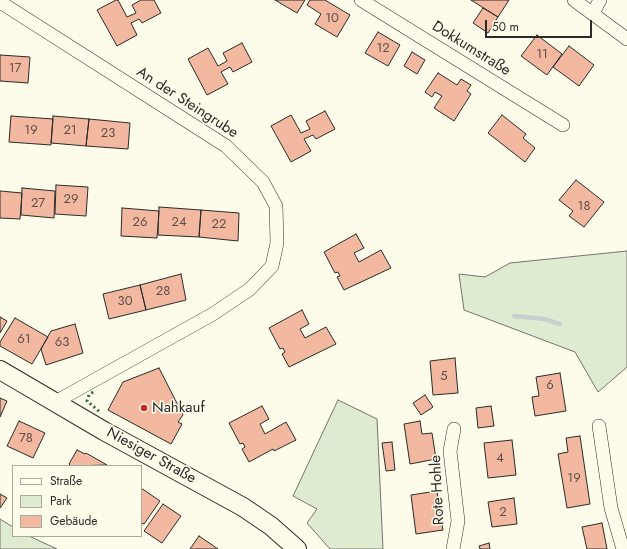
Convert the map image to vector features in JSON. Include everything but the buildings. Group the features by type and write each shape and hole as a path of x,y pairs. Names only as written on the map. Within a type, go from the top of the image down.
{"main road":[{"name":"Niesiger Straße","path":"0,370 243,507 271,526 297,549"}],"street":[{"name":"Dokkumstraße","path":"362,0 563,125"},
{"path":"574,0 627,40"},
{"path":"593,13 600,0"},
{"name":"An der Steingrube","path":"0,2 226,146 263,182 276,206 277,243 272,266 250,289 213,314 57,402"},
{"path":"598,426 611,508 623,549"},
{"name":"Rote Hohle","path":"453,549 458,521 450,451 454,429"}],"green space":[{"path":"627,251 627,367 598,392 575,352 464,310 459,274 485,277 510,263"},
{"path":"338,400 377,419 383,549 330,549 307,523 317,509 293,496"},
{"path":"0,519 12,526 12,537 31,537 57,549 0,549"}],"waterway":[{"path":"514,316 544,319 560,324"}],"hedge":[{"path":"93,392 89,395 87,401 101,413"}],"place":[{"name":"Nahkauf","path":"144,408"}]}
